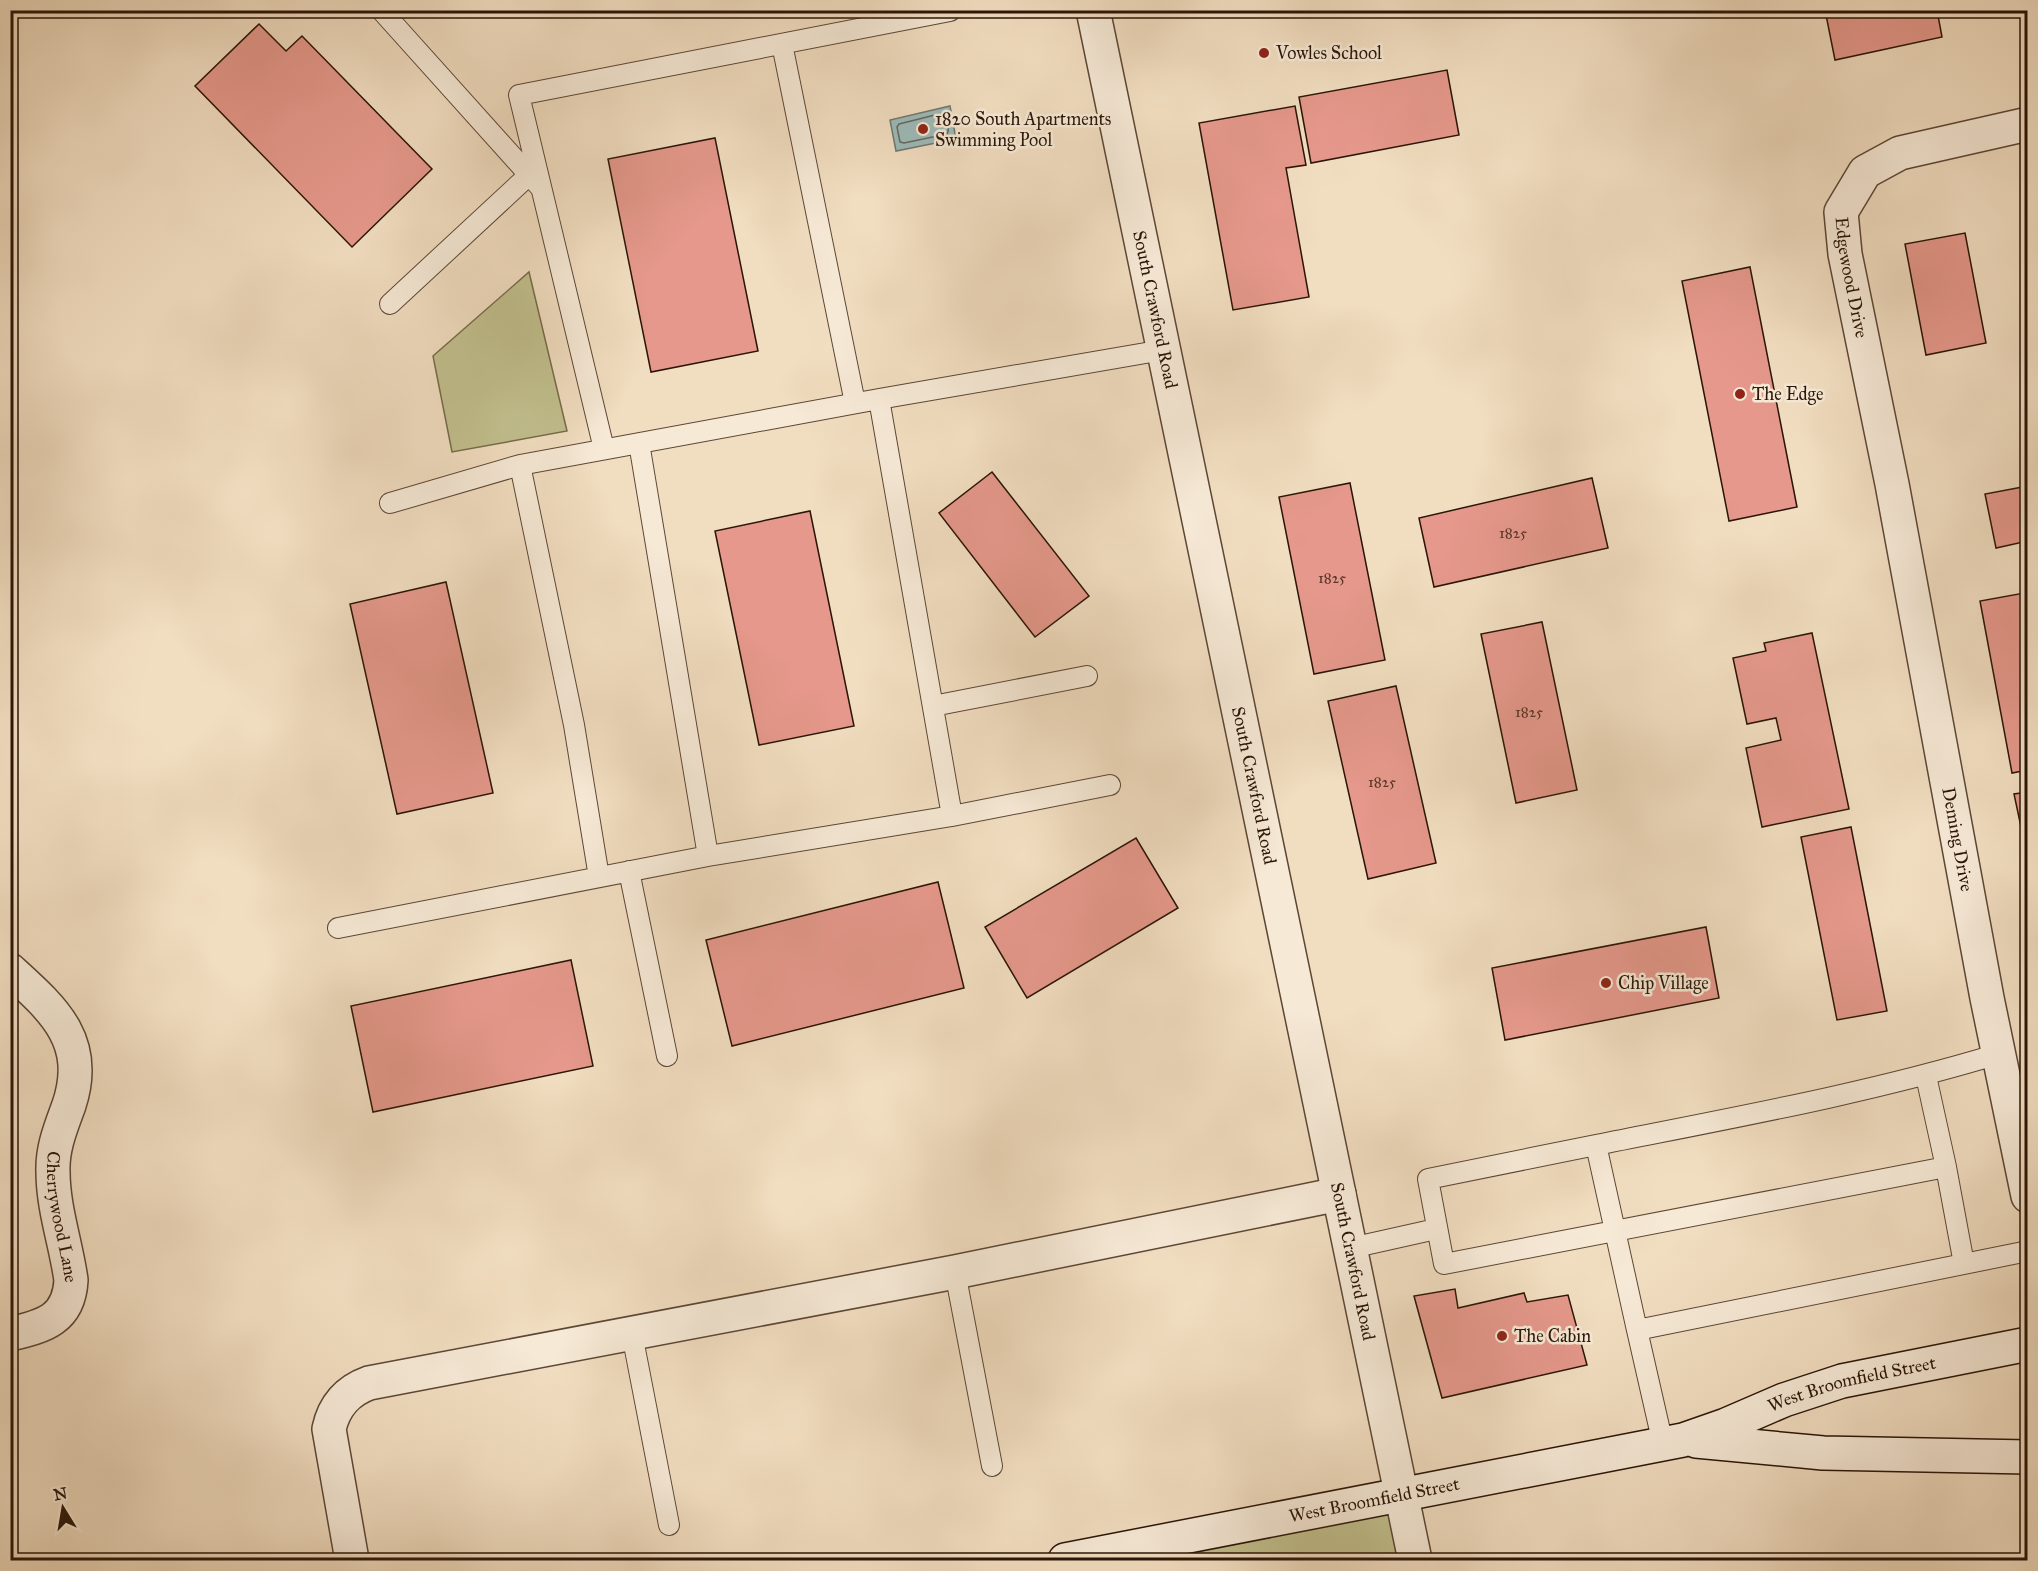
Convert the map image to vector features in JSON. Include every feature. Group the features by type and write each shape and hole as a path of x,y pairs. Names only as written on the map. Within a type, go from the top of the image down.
{"street":[{"name":"South Crawford Road","path":"1093,10 1415,1560"},
{"name":"Edgewood Drive","path":"1892,484 1845,254 1841,212 1865,172 1900,153 2028,124"},
{"name":"Deming Drive","path":"1892,484 1998,1054 2028,1196"},
{"name":"Cherrywood Lane","path":"10,970 59,1019 71,1044 75,1059 72,1095 57,1138 52,1171 71,1280 68,1302 47,1323 34,1329 10,1334"},
{"path":"352,1560 329,1429 332,1416 339,1404 357,1388 369,1383 955,1272 1339,1194"},
{"name":"West Broomfield Street","path":"1065,1560 1673,1442 1726,1425 1784,1400 1842,1381 2028,1344"},
{"name":"West Broomfield Street","path":"1673,1442 1743,1444 1822,1453 2028,1457"}],"lane":[{"path":"381,10 535,182"},
{"path":"604,449 535,182 519,95 950,11"},
{"path":"782,44 855,403"},
{"path":"390,304 535,182"},
{"path":"390,503 520,465 855,403 1163,350"},
{"path":"879,399 952,816"},
{"path":"639,443 708,856"},
{"path":"520,465 574,725 599,877"},
{"path":"933,706 1087,676"},
{"path":"338,928 708,856 952,816 1110,785"},
{"path":"629,871 667,1056"},
{"path":"1946,1167 1444,1264 1428,1179 1868,1090 1926,1076 1998,1054"},
{"path":"1926,1076 1964,1264"},
{"path":"1596,1145 1637,1330 1673,1442"},
{"path":"1351,1248 1436,1229"},
{"path":"1637,1330 2028,1251"},
{"path":"955,1272 992,1466"},
{"path":"632,1334 669,1525"}],"shaded area":[{"path":"529,272 567,431 452,452 433,356"},
{"path":"1407,1504 1418,1560 1118,1560"}],"water":[{"name":"1820 South Apartments Swimming Pool","path":"950,106 956,139 896,151 890,120"}],"building":[{"path":"1825,10 1937,10 1942,37 1835,60"},
{"path":"259,24 286,51 302,36 432,169 352,247 195,86"},
{"path":"1447,70 1459,135 1311,163 1299,97"},
{"path":"1295,106 1306,165 1286,168 1309,297 1233,310 1199,123"},
{"path":"715,138 758,351 651,372 608,159"},
{"path":"1965,233 1986,343 1926,355 1905,244"},
{"name":"The Edge","path":"1750,267 1797,507 1729,521 1682,281"},
{"path":"992,472 1089,596 1035,637 939,513"},
{"path":"1592,478 1608,548 1434,587 1419,518"},
{"path":"1350,483 1385,660 1314,674 1279,497"},
{"path":"2028,486 2028,541 1996,548 1985,494"},
{"path":"810,511 854,726 759,745 715,531"},
{"path":"446,582 493,793 397,814 350,604"},
{"path":"2024,593 2028,614 2028,770 2012,773 1980,601"},
{"path":"1542,622 1577,790 1516,803 1481,634"},
{"path":"1812,633 1849,809 1762,827 1746,748 1781,740 1776,718 1747,724 1733,658 1766,651 1764,643"},
{"path":"1396,686 1436,863 1368,879 1328,701"},
{"path":"2028,792 2028,860 2014,794"},
{"path":"1851,827 1887,1011 1837,1020 1801,837"},
{"path":"1136,838 1178,908 1027,998 985,927"},
{"path":"938,882 964,988 732,1046 706,940"},
{"name":"Chip Village","path":"1706,927 1719,998 1505,1040 1492,968"},
{"path":"571,960 593,1066 373,1112 351,1006"},
{"name":"The Cabin","path":"1455,1289 1458,1308 1524,1293 1527,1302 1568,1295 1587,1365 1442,1398 1414,1296"}],"place":[{"name":"Vowles School","path":"1264,53"},
{"name":"1820 South Apartments Swimming Pool","path":"923,129"},
{"name":"The Edge","path":"1740,394"},
{"name":"Chip Village","path":"1606,983"},
{"name":"The Cabin","path":"1502,1336"}]}
